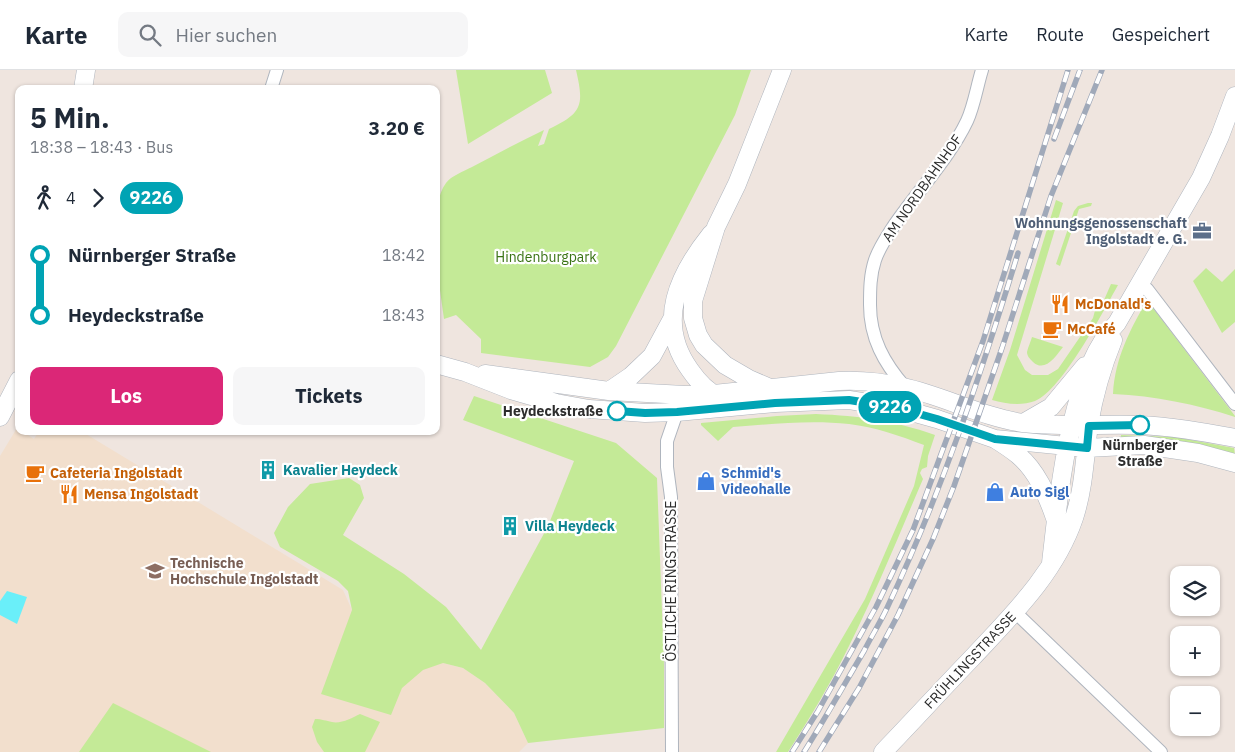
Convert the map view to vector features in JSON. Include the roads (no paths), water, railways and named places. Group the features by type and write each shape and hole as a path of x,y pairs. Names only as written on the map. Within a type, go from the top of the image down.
{"street":[{"path":"84,85 86,70"},
{"path":"273,85 277,70"},
{"path":"770,388 749,379 725,364 704,345 698,335 693,318 693,301 716,227 737,184 782,70"},
{"name":"AM NORDBAHNHOF","path":"905,387 890,371 880,353 870,322 870,285 875,260 899,218 953,145 968,120 982,70"},
{"path":"1024,423 1051,407 1094,356 1105,337 1117,323 1201,178 1235,96"},
{"path":"716,227 693,256 675,296 672,319 679,353 694,375 714,394 727,400 752,405"},
{"path":"1140,283 1147,289 1235,404"},
{"path":"609,391 631,376 652,356 672,319"},
{"path":"1089,426 1102,370 1117,323"},
{"path":"677,412 704,355 704,345"},
{"path":"1071,425 1094,356"},
{"path":"440,365 465,372 511,390 589,409 645,413 677,412 819,400 849,400 894,407 937,419 995,439 1087,448 1144,446 1198,453 1235,463"},
{"path":"465,372 512,376 609,391 685,395 714,394 858,380 905,387 999,418 1024,423 1089,426 1140,425 1188,429 1235,438"},
{"path":"0,417 15,388"},
{"name":"ÖSTLICHE RINGSTRASSE","path":"672,752 671,497 667,467 667,441 677,412"},
{"name":"FRÜHLINGSTRASSE","path":"1051,563 1071,425"},
{"name":"FRÜHLINGSTRASSE","path":"883,752 1032,593 1051,563 1069,531 1074,516 1087,448 1089,426"},
{"path":"995,439 1019,456 1036,478 1048,498 1056,521"},
{"path":"1015,612 1161,752"}],"water":[{"path":"7,591 27,597 17,624 0,615 0,601"}],"railway":[{"path":"792,752 818,711 876,607 913,530 983,341 1068,70"},
{"path":"1054,139 1080,70"},
{"path":"819,752 859,688 898,615 933,539 954,486 1002,348 1051,196 1102,70"},
{"path":"804,752 864,651 907,565 959,433 1018,253"}],"place":[{"name":"Wohnungsgenossenschaft Ingolstadt e. G.","path":"1202,231"},
{"name":"McDonald's","path":"1060,304"},
{"name":"McCafé","path":"1052,329"},
{"name":"Heydeckstraße","path":"617,411"},
{"name":"Nürnberger Straße","path":"1140,425"},
{"name":"Kavalier Heydeck","path":"268,470"},
{"name":"Cafeteria Ingolstadt","path":"35,473"},
{"name":"Schmid's Videohalle","path":"706,481"},
{"name":"Auto Sigl","path":"995,492"},
{"name":"Mensa Ingolstadt","path":"69,494"},
{"name":"Villa Heydeck","path":"510,526"},
{"name":"Technische Hochschule Ingolstadt","path":"155,571"}],"park label":[{"name":"Hindenburgpark","path":"546,257"}]}
